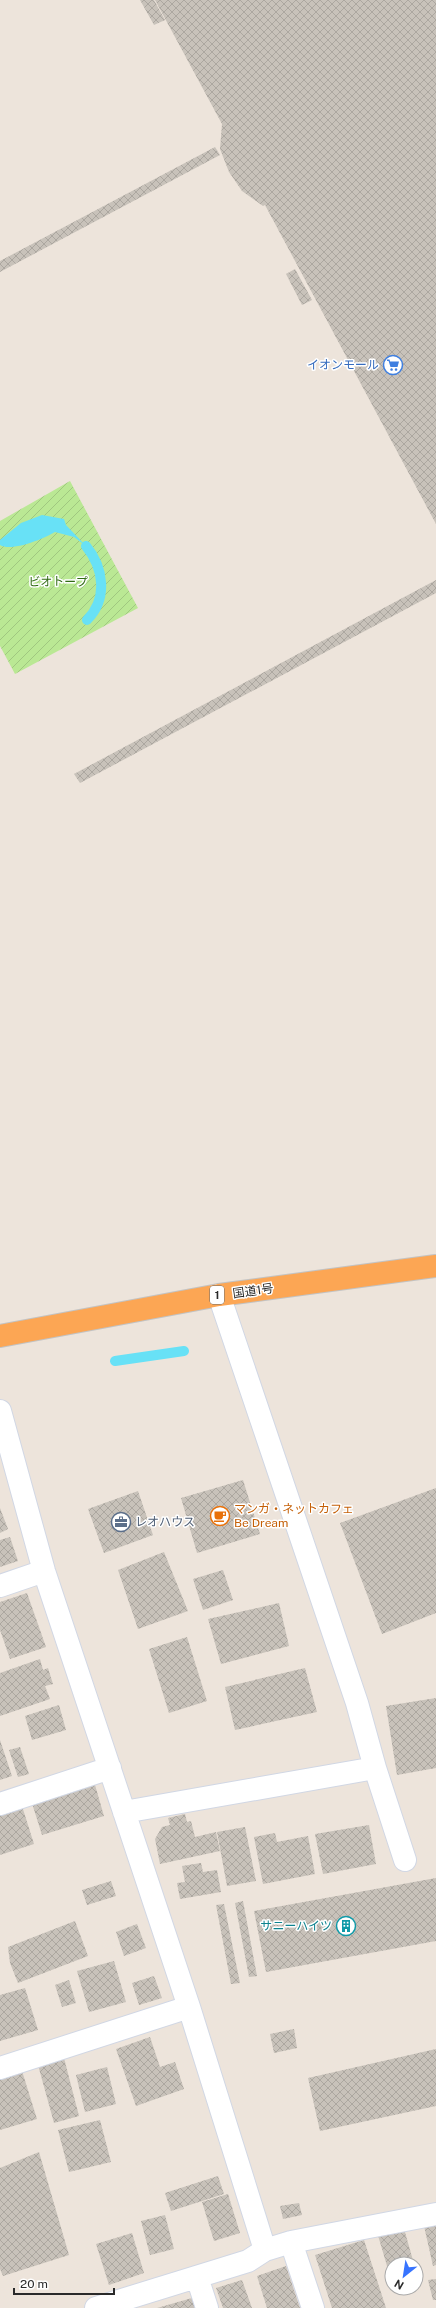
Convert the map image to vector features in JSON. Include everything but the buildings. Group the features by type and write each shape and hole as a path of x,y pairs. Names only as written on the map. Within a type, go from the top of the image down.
{"highway":[{"name":"国道1号","path":"0,1336 220,1295 436,1266"}],"street":[{"path":"220,1295 357,1703 375,1768 405,1860"},
{"path":"0,1411 44,1571 189,2007 265,2250"},
{"path":"0,1586 44,1571"},
{"path":"0,1804 110,1768"},
{"path":"124,1812 375,1768"},
{"path":"0,2068 189,2007"},
{"path":"96,2308 248,2261 265,2250 291,2242 436,2214"},
{"path":"291,2242 313,2308"},
{"path":"197,2277 207,2308"}],"green space":[{"name":"ビオトープ","path":"70,481 138,608 15,674 0,646 0,521"}],"water":[{"path":"42,515 64,519 66,525 86,546 74,537 55,532 20,546 5,547 0,545 0,540 21,523"}],"waterway":[{"path":"86,546 97,564 101,583 101,593 98,603 94,612 87,620"},
{"path":"115,1361 184,1351"}],"place":[{"name":"イオンモール","path":"393,365"},
{"name":"マンガ・ネットカフェ Be Dream","path":"220,1516"},
{"name":"レオハウス","path":"121,1522"},
{"name":"サニーハイツ","path":"346,1926"}]}
